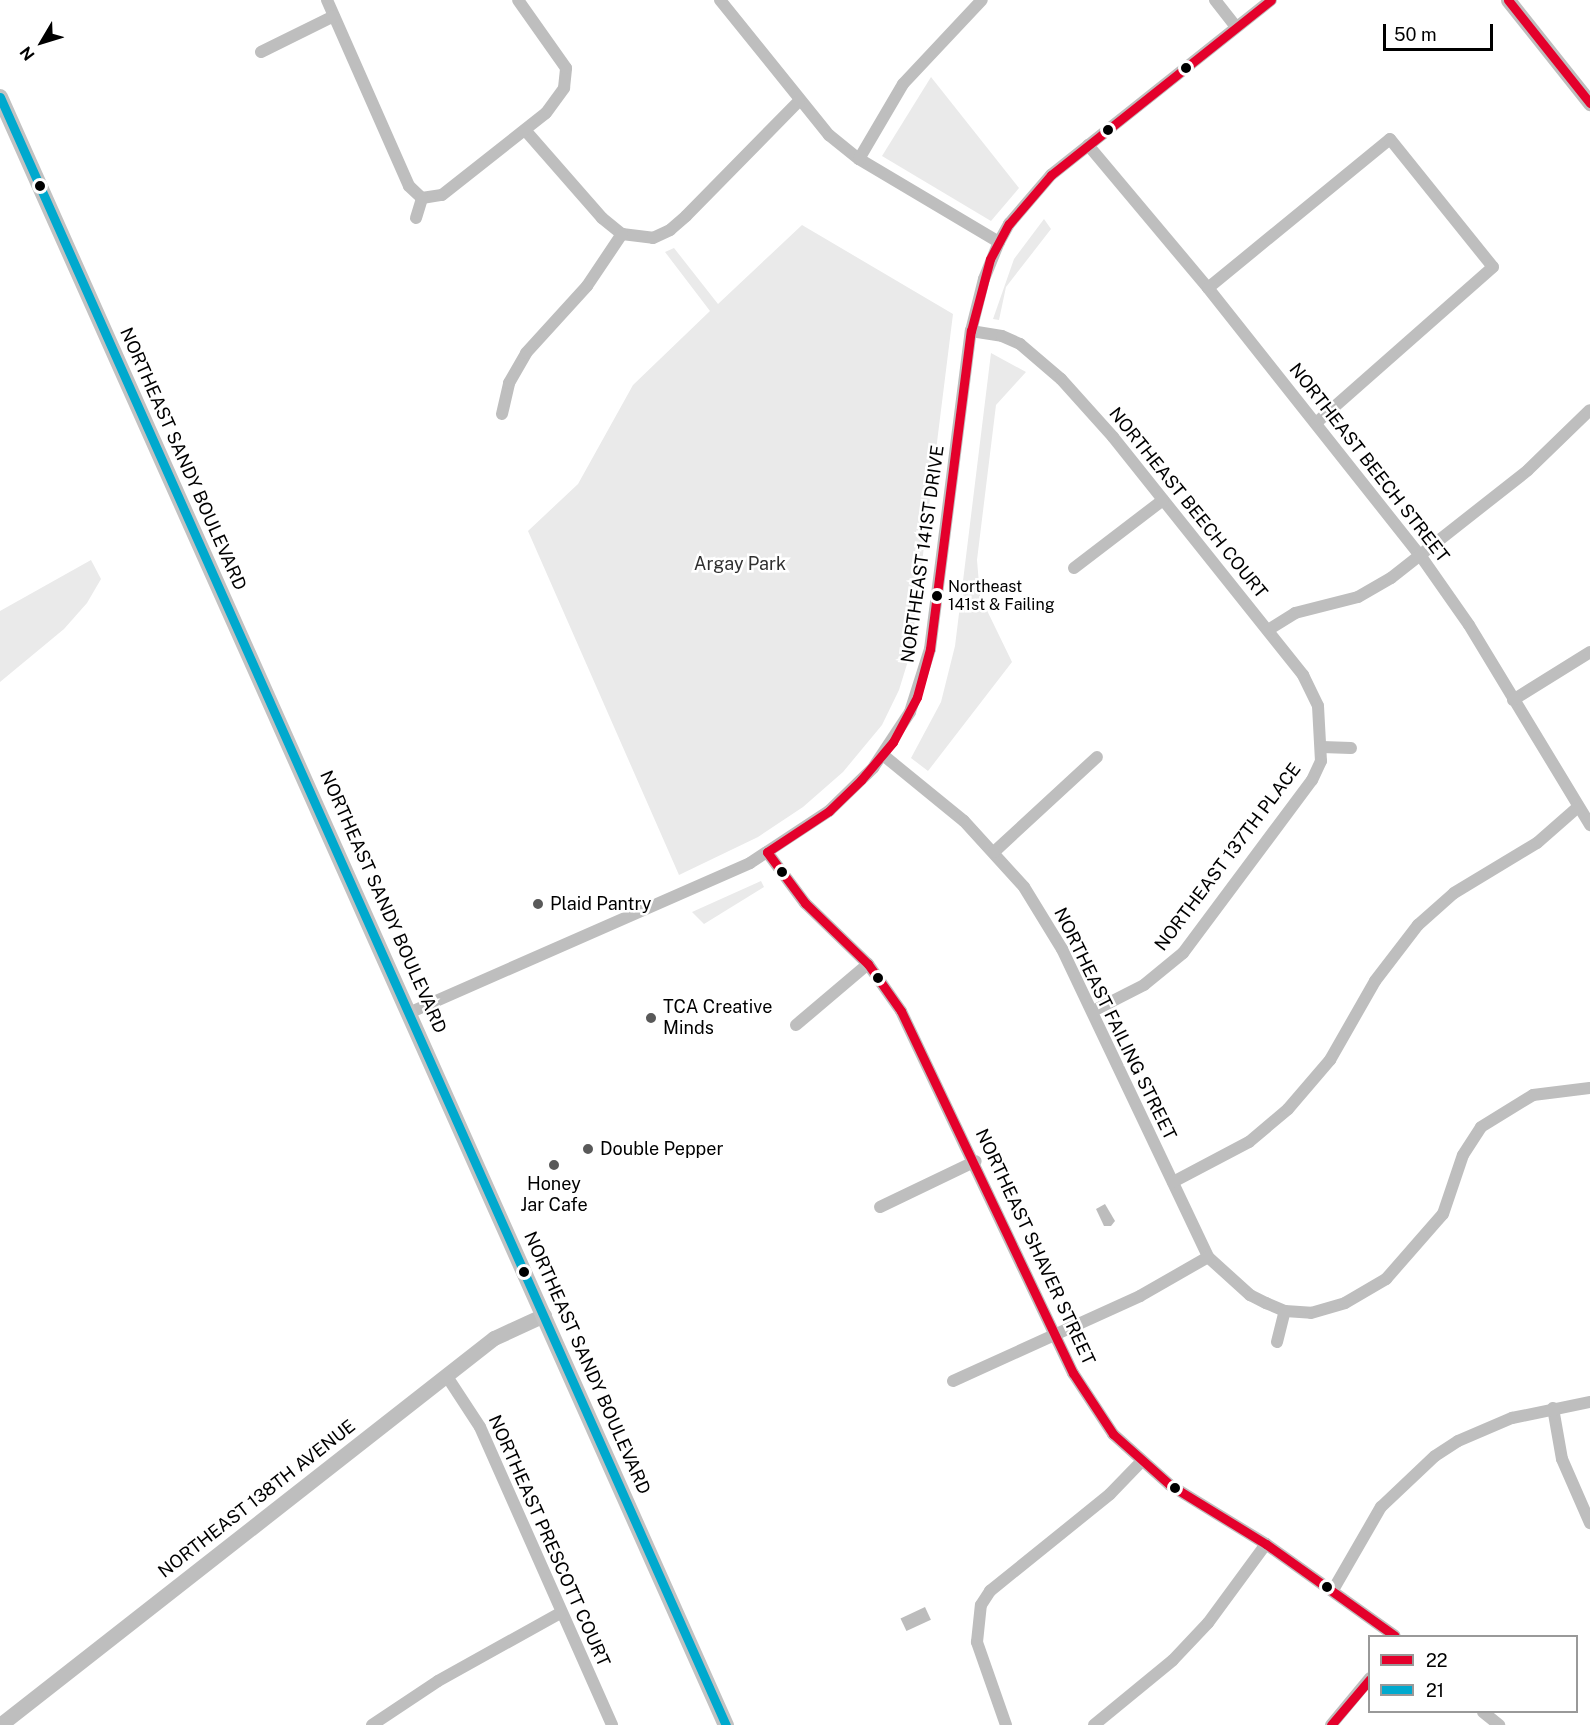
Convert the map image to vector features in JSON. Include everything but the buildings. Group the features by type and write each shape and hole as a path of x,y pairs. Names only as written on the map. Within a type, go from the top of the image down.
{"main road":[{"name":"NORTHEAST SANDY BOULEVARD","path":"0,97 411,1012 726,1725"}],"street":[{"path":"327,0 409,186 422,198"},
{"path":"422,198 442,195 525,130 558,100 564,88 566,68 518,0"},
{"path":"720,0 799,101 829,135 859,159 999,242"},
{"path":"859,159 903,84 982,0"},
{"path":"1215,0 1236,27"},
{"name":"NORTHEAST 141ST DRIVE","path":"411,1012 767,852 829,811 883,755 913,705 930,649 971,331 984,279 999,242 1043,183 1271,0"},
{"path":"1508,0 1590,104"},
{"path":"261,52 334,16"},
{"path":"525,130 597,212 622,234 653,238 670,230 799,101"},
{"path":"1208,288 1390,139 1493,267 1316,423"},
{"name":"NORTHEAST BEECH STREET","path":"1088,145 1208,288 1420,555 1468,625 1590,825"},
{"path":"416,218 422,198"},
{"path":"502,414 510,383 526,353 587,286 622,234"},
{"name":"NORTHEAST BEECH COURT","path":"971,331 1002,336 1036,355 1089,409 1268,630 1312,689 1318,706 1322,747"},
{"path":"1268,630 1295,613 1358,597 1420,555 1528,470 1590,410"},
{"path":"1074,568 1163,500"},
{"path":"1513,700 1590,652"},
{"path":"1322,747 1351,748"},
{"name":"NORTHEAST 137TH PLACE","path":"1093,1011 1144,985 1183,953 1312,780 1321,761 1322,747"},
{"name":"NORTHEAST FAILING STREET","path":"883,755 937,797 994,852 1048,923 1093,1011 1208,1257"},
{"path":"994,852 1097,757"},
{"path":"1173,1182 1230,1154 1276,1120 1330,1060 1375,981 1418,925 1454,893 1537,843 1577,807"},
{"name":"NORTHEAST SHAVER STREET","path":"767,852 805,903 868,964 910,1027 976,1161 1055,1335 1093,1409 1141,1462 1170,1485 1266,1544 1394,1635"},
{"path":"796,1025 868,964"},
{"path":"953,1381 1140,1296 1208,1257 1250,1295 1285,1311 1311,1313 1345,1303 1386,1280 1443,1214 1463,1155 1481,1127 1533,1095 1590,1088"},
{"path":"880,1207 976,1161"},
{"path":"1277,1342 1285,1311"},
{"name":"NORTHEAST 138TH AVENUE","path":"0,1725 494,1338 544,1315"},
{"name":"NORTHEAST PRESCOTT COURT","path":"446,1375 480,1427 560,1613 612,1725"},
{"path":"1333,1590 1381,1508 1418,1470 1458,1441 1485,1428 1553,1408 1590,1402"},
{"path":"1553,1408 1569,1481 1590,1522"},
{"path":"1006,1725 981,1659 977,1618 990,1591 1110,1494 1141,1462"},
{"path":"1094,1725 1180,1653 1208,1623 1266,1544"},
{"path":"372,1725 438,1681 560,1613"},
{"path":"1331,1725 1368,1680"},
{"path":"1484,1713 1499,1725"}],"green space":[{"path":"931,77 1019,188 991,221 882,156"},
{"path":"1044,219 1051,229 1006,287 999,320 993,319 1014,259"},
{"name":"Argay Park","path":"802,225 953,314 911,651 899,690 882,725 843,772 803,807 758,837 679,875 528,531 578,484 633,385 710,311 665,252 674,248 718,304"},
{"path":"991,353 1026,372 996,405 977,560 980,596 1012,662 928,771 911,758 941,702 955,646"},
{"path":"91,560 101,579 87,603 64,629 0,682 0,611"},
{"path":"761,881 764,887 704,924 692,912"}],"shaded area":[{"path":"1105,1204 1115,1221 1111,1226 1104,1226 1096,1209"},
{"path":"925,1607 931,1620 906,1631 901,1618"}],"transit line":[{"name":"22","path":"767,852 829,811 861,780 893,742 917,697 930,649 971,331 990,259 1009,224 1051,175 1271,0"},
{"name":"22","path":"1508,0 1590,103"},
{"name":"21","path":"0,97 726,1725"},
{"name":"22","path":"767,852 805,903 868,964 901,1011 1073,1373 1113,1434 1170,1485 1266,1544 1394,1635"},
{"name":"22","path":"1331,1725 1368,1681"}],"place":[{"name":"Northeast 141st & Failing","path":"937,596"},
{"name":"Plaid Pantry","path":"538,904"},
{"name":"TCA Creative Minds","path":"651,1018"},
{"name":"Double Pepper","path":"588,1149"},
{"name":"Honey Jar Cafe","path":"554,1165"}]}
